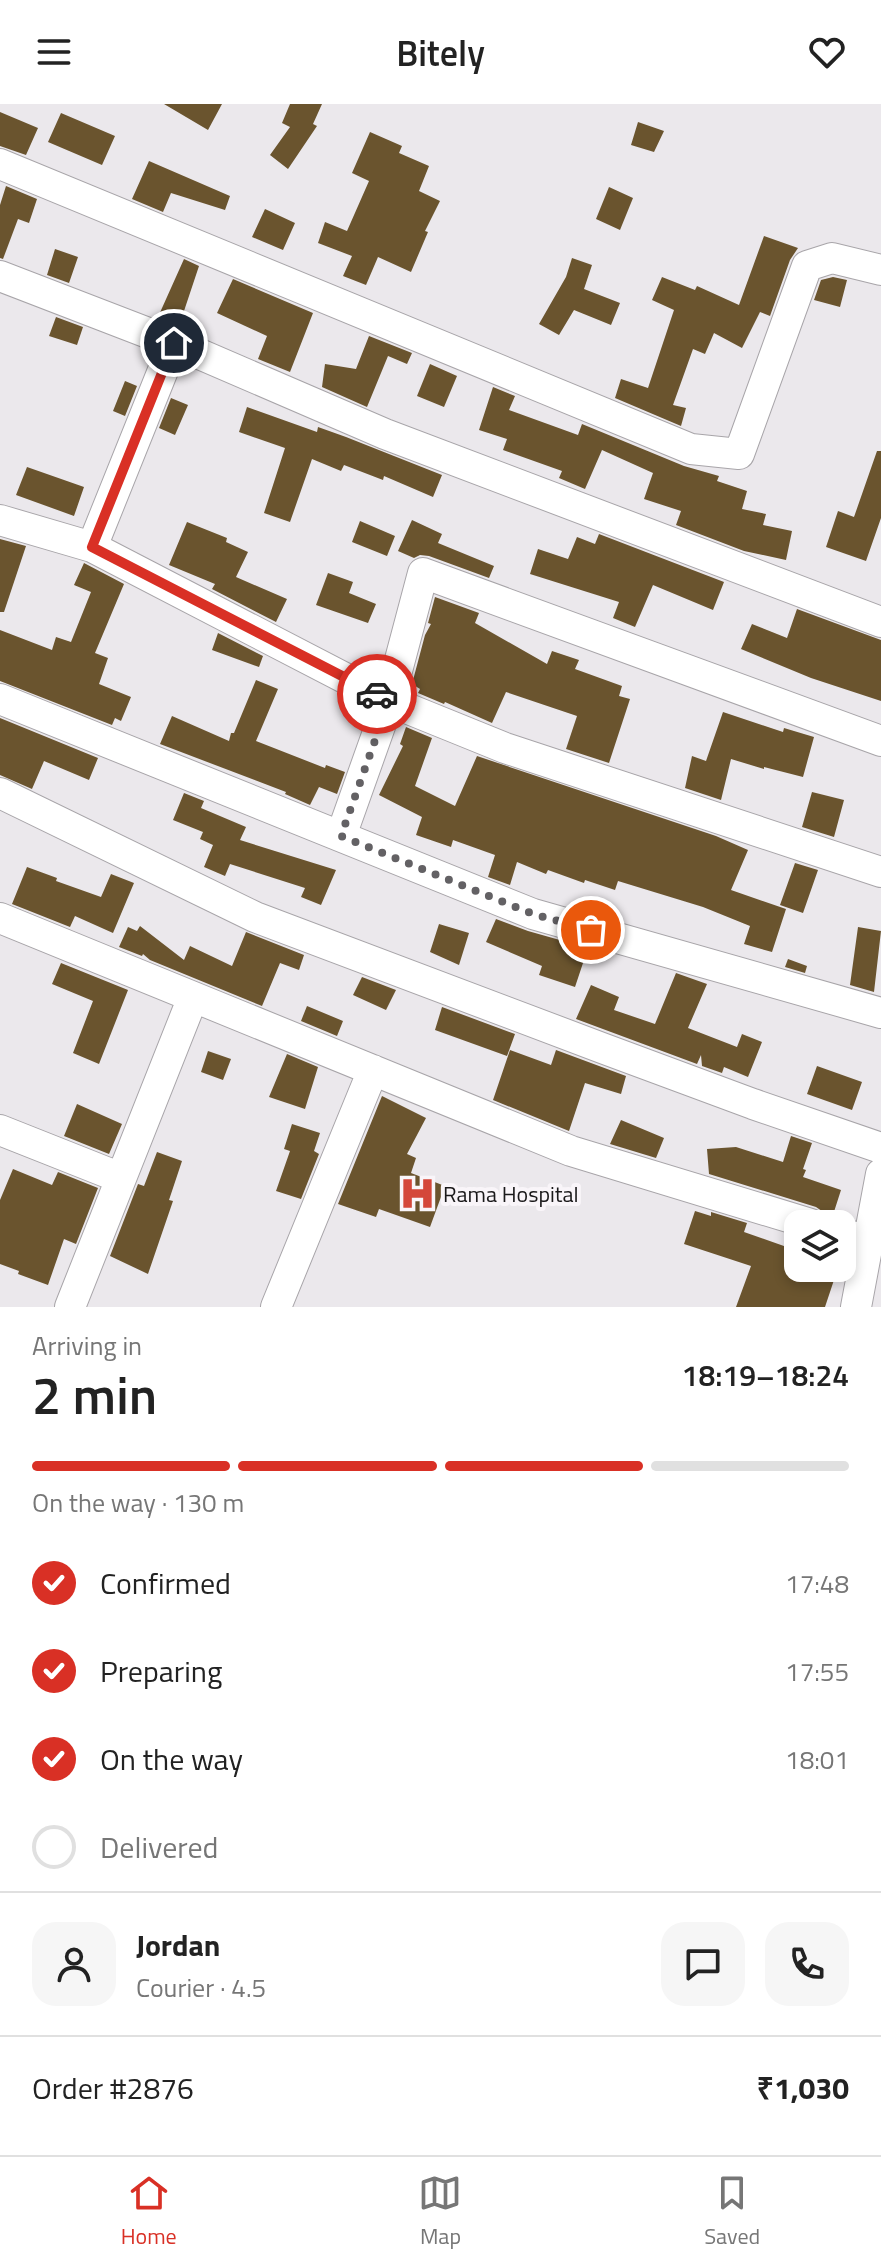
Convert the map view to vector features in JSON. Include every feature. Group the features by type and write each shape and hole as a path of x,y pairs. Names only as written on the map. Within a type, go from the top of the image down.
{"street":[{"path":"0,164 691,449 739,454 807,266 832,258 881,270"},
{"path":"0,276 174,343 385,434 881,622"},
{"path":"92,547 174,343"},
{"path":"0,520 92,547 389,701 505,748 881,872"},
{"path":"341,836 389,701 423,573 881,741"},
{"path":"0,699 533,914 881,1013"},
{"path":"0,793 255,917 630,1059 881,1148"},
{"path":"0,918 571,1151 784,1216"},
{"path":"70,1307 193,997"},
{"path":"276,1307 373,1070"},
{"path":"0,1130 121,1178"},
{"path":"856,1307 866,1229 881,1174"}],"building":[{"path":"164,104 222,104 208,130"},
{"path":"290,104 322,104 313,124 317,126 288,169 270,155 290,127 282,123"},
{"path":"0,112 38,128 26,155 0,146"},
{"path":"61,113 115,136 102,165 48,142"},
{"path":"638,122 664,131 654,152 631,145"},
{"path":"370,132 402,146 399,153 429,166 419,191 440,201 425,231 428,232 411,272 378,257 366,285 343,276 352,256 318,243 325,222 347,231 369,181 352,173"},
{"path":"149,161 230,196 225,210 171,193 163,212 132,199"},
{"path":"6,186 37,199 29,223 18,219 3,259 0,258 0,205"},
{"path":"609,187 633,198 620,230 596,219"},
{"path":"265,209 295,223 283,250 252,237"},
{"path":"764,236 798,248 790,260 770,316 760,312 742,348 714,333 705,354 693,349 673,405 686,408 681,426 615,398 621,379 648,388 674,310 652,300 662,277 695,290 697,286 739,305"},
{"path":"55,249 78,257 69,283 47,275"},
{"path":"572,258 592,265 584,289 620,303 611,325 574,310 559,335 539,324 566,277"},
{"path":"184,259 199,266 179,326 158,317"},
{"path":"833,277 847,280 840,307 814,300 821,280"},
{"path":"233,279 313,313 290,372 258,359 267,336 217,313"},
{"path":"56,317 83,327 77,345 49,336"},
{"path":"369,336 412,353 407,364 388,356 367,407 322,387 325,364 356,369"},
{"path":"430,364 457,376 444,407 417,396"},
{"path":"125,381 137,386 125,416 113,411"},
{"path":"493,387 515,396 509,410 578,435 582,424 684,466 719,476 717,481 747,491 742,509 766,514 763,525 792,531 786,560 744,551 676,525 681,511 644,499 653,473 602,450 585,489 559,478 562,471 503,450 507,439 479,430"},
{"path":"171,398 188,405 175,435 159,428"},
{"path":"247,407 317,432 318,427 442,475 433,497 384,476 383,480 344,465 341,471 312,459 290,522 264,513 285,448 239,432"},
{"path":"877,451 881,451 881,518 866,561 826,547 838,511 854,517"},
{"path":"27,467 84,487 74,516 16,495"},
{"path":"412,520 442,534 438,543 494,566 489,578 429,556 414,558 398,551"},
{"path":"360,521 395,536 387,556 352,542"},
{"path":"187,522 227,538 226,542 248,552 236,577 287,599 276,622 212,589 215,584 169,565"},
{"path":"599,534 724,582 713,610 653,585 635,627 613,618 619,602 530,574 538,549 568,559 577,537 595,544"},
{"path":"0,539 26,546 4,612 0,612"},
{"path":"84,563 124,584 95,653 108,658 99,684 131,697 121,721 115,718 112,725 0,681 0,630 52,650 56,637 71,642 91,592 74,585"},
{"path":"328,573 353,582 349,593 376,604 368,623 316,605"},
{"path":"435,597 479,613 475,623 547,664 552,651 579,660 575,669 622,686 619,696 630,699 609,763 566,749 577,716 506,692 492,723 418,693 420,689 412,684 431,624 428,623"},
{"path":"797,609 881,640 881,701 811,678 741,649 752,624 787,638"},
{"path":"218,633 263,656 259,667 212,650"},
{"path":"256,680 278,689 256,741 325,768 326,765 345,772 337,794 319,787 310,805 286,792 160,744 172,716 229,741"},
{"path":"723,712 783,732 784,728 814,737 803,777 731,759 721,800 685,788 692,756 706,761"},
{"path":"0,718 98,758 89,780 44,761 32,789 0,775"},
{"path":"406,727 432,738 415,786 455,806 477,756 716,836 748,850 731,890 786,909 772,952 744,944 750,926 703,907 618,881 615,890 548,870 546,874 517,862 510,885 488,877 495,855 453,840 451,847 416,835 422,817 379,795 403,746 400,744"},
{"path":"812,792 844,800 834,837 802,827"},
{"path":"184,793 204,801 201,808 246,827 240,840 336,870 321,905 301,897 305,888 230,864 225,876 204,867 213,845 200,839 203,832 173,820"},
{"path":"795,863 818,870 803,913 780,905"},
{"path":"27,867 101,897 111,874 134,883 113,933 75,916 70,927 12,904"},
{"path":"496,919 588,948 575,987 539,975 542,966 486,942"},
{"path":"439,924 469,933 459,965 430,952"},
{"path":"140,926 184,960 190,946 232,966 246,932 304,955 299,970 280,963 262,1006 150,960 143,954 119,947 128,927 137,931"},
{"path":"858,927 881,931 874,992 850,985"},
{"path":"788,959 807,966 805,973 785,967"},
{"path":"61,963 128,990 99,1064 73,1053 93,1001 52,984"},
{"path":"676,973 707,984 688,1028 737,1047 742,1034 762,1042 748,1077 724,1067 722,1073 702,1066 701,1055 697,1064 576,1019 591,985 619,997 614,1010 655,1024"},
{"path":"362,977 396,990 386,1010 353,995"},
{"path":"307,1006 343,1021 337,1036 301,1021"},
{"path":"442,1007 515,1034 507,1056 435,1030"},
{"path":"510,1050 551,1065 556,1050 626,1076 621,1094 585,1083 569,1131 493,1100"},
{"path":"208,1051 231,1059 223,1080 201,1072"},
{"path":"287,1054 318,1067 305,1109 269,1097"},
{"path":"817,1066 862,1082 852,1110 807,1094"},
{"path":"382,1096 426,1118 407,1154 416,1158 411,1173 445,1186 430,1227 379,1209 376,1217 338,1204"},
{"path":"77,1104 122,1124 109,1154 64,1136"},
{"path":"621,1120 664,1138 656,1158 610,1144"},
{"path":"292,1124 320,1133 314,1151 319,1154 301,1199 276,1191 290,1151 284,1149"},
{"path":"791,1136 812,1143 803,1177 841,1190 835,1210 820,1210 709,1174 707,1149 736,1147 783,1162"},
{"path":"157,1152 182,1161 169,1200 173,1201 148,1274 110,1256 138,1184 144,1186"},
{"path":"13,1169 52,1185 58,1172 98,1188 76,1244 64,1239 48,1285 0,1264 0,1200"},
{"path":"695,1211 711,1216 711,1212 747,1223 744,1232 784,1246 784,1282 833,1282 825,1307 736,1307 751,1266 684,1244"}],"way so far":[{"path":"377,694 389,701 341,836 533,914 591,930"}],"place":[{"name":"Rama Hospital","path":"417,1194"}],"route":[{"path":"174,343 92,547 377,694"}]}
